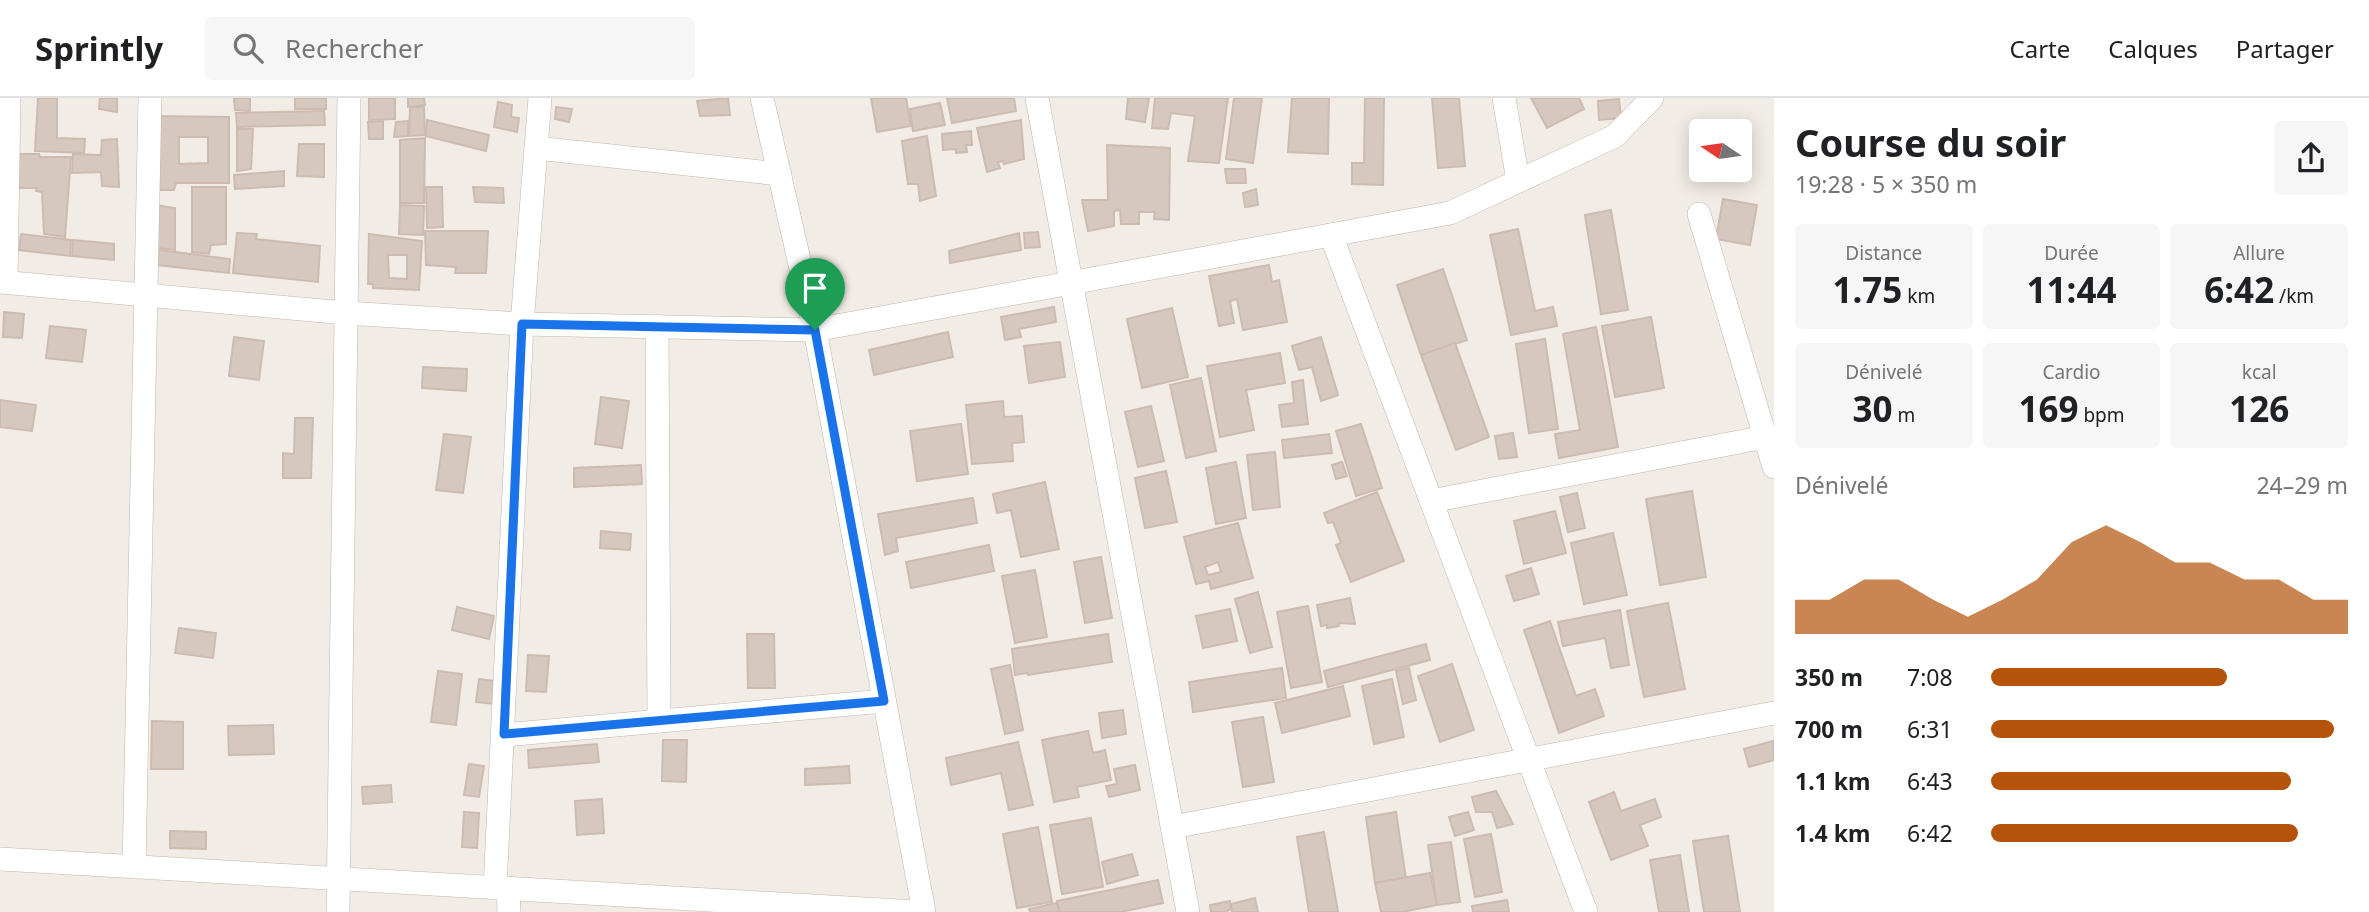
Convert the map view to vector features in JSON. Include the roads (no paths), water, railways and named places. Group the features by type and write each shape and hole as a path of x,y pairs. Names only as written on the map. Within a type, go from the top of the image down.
{"street":[{"path":"9,98 3,282 346,313 522,324 815,330 1450,213 1615,136 1652,98"},
{"path":"134,867 150,98"},
{"path":"338,912 349,98"},
{"path":"509,912 501,888 504,734 522,324 540,98"},
{"path":"762,98 815,330 924,912"},
{"path":"1037,98 1188,912"},
{"path":"1504,98 1518,181"},
{"path":"536,148 780,174"},
{"path":"1699,215 1774,467"},
{"path":"1331,235 1586,912"},
{"path":"657,326 659,721"},
{"path":"1431,501 1765,437"},
{"path":"504,734 884,701"},
{"path":"1173,827 1774,713"},
{"path":"0,859 501,888 680,905 916,912"}]}
